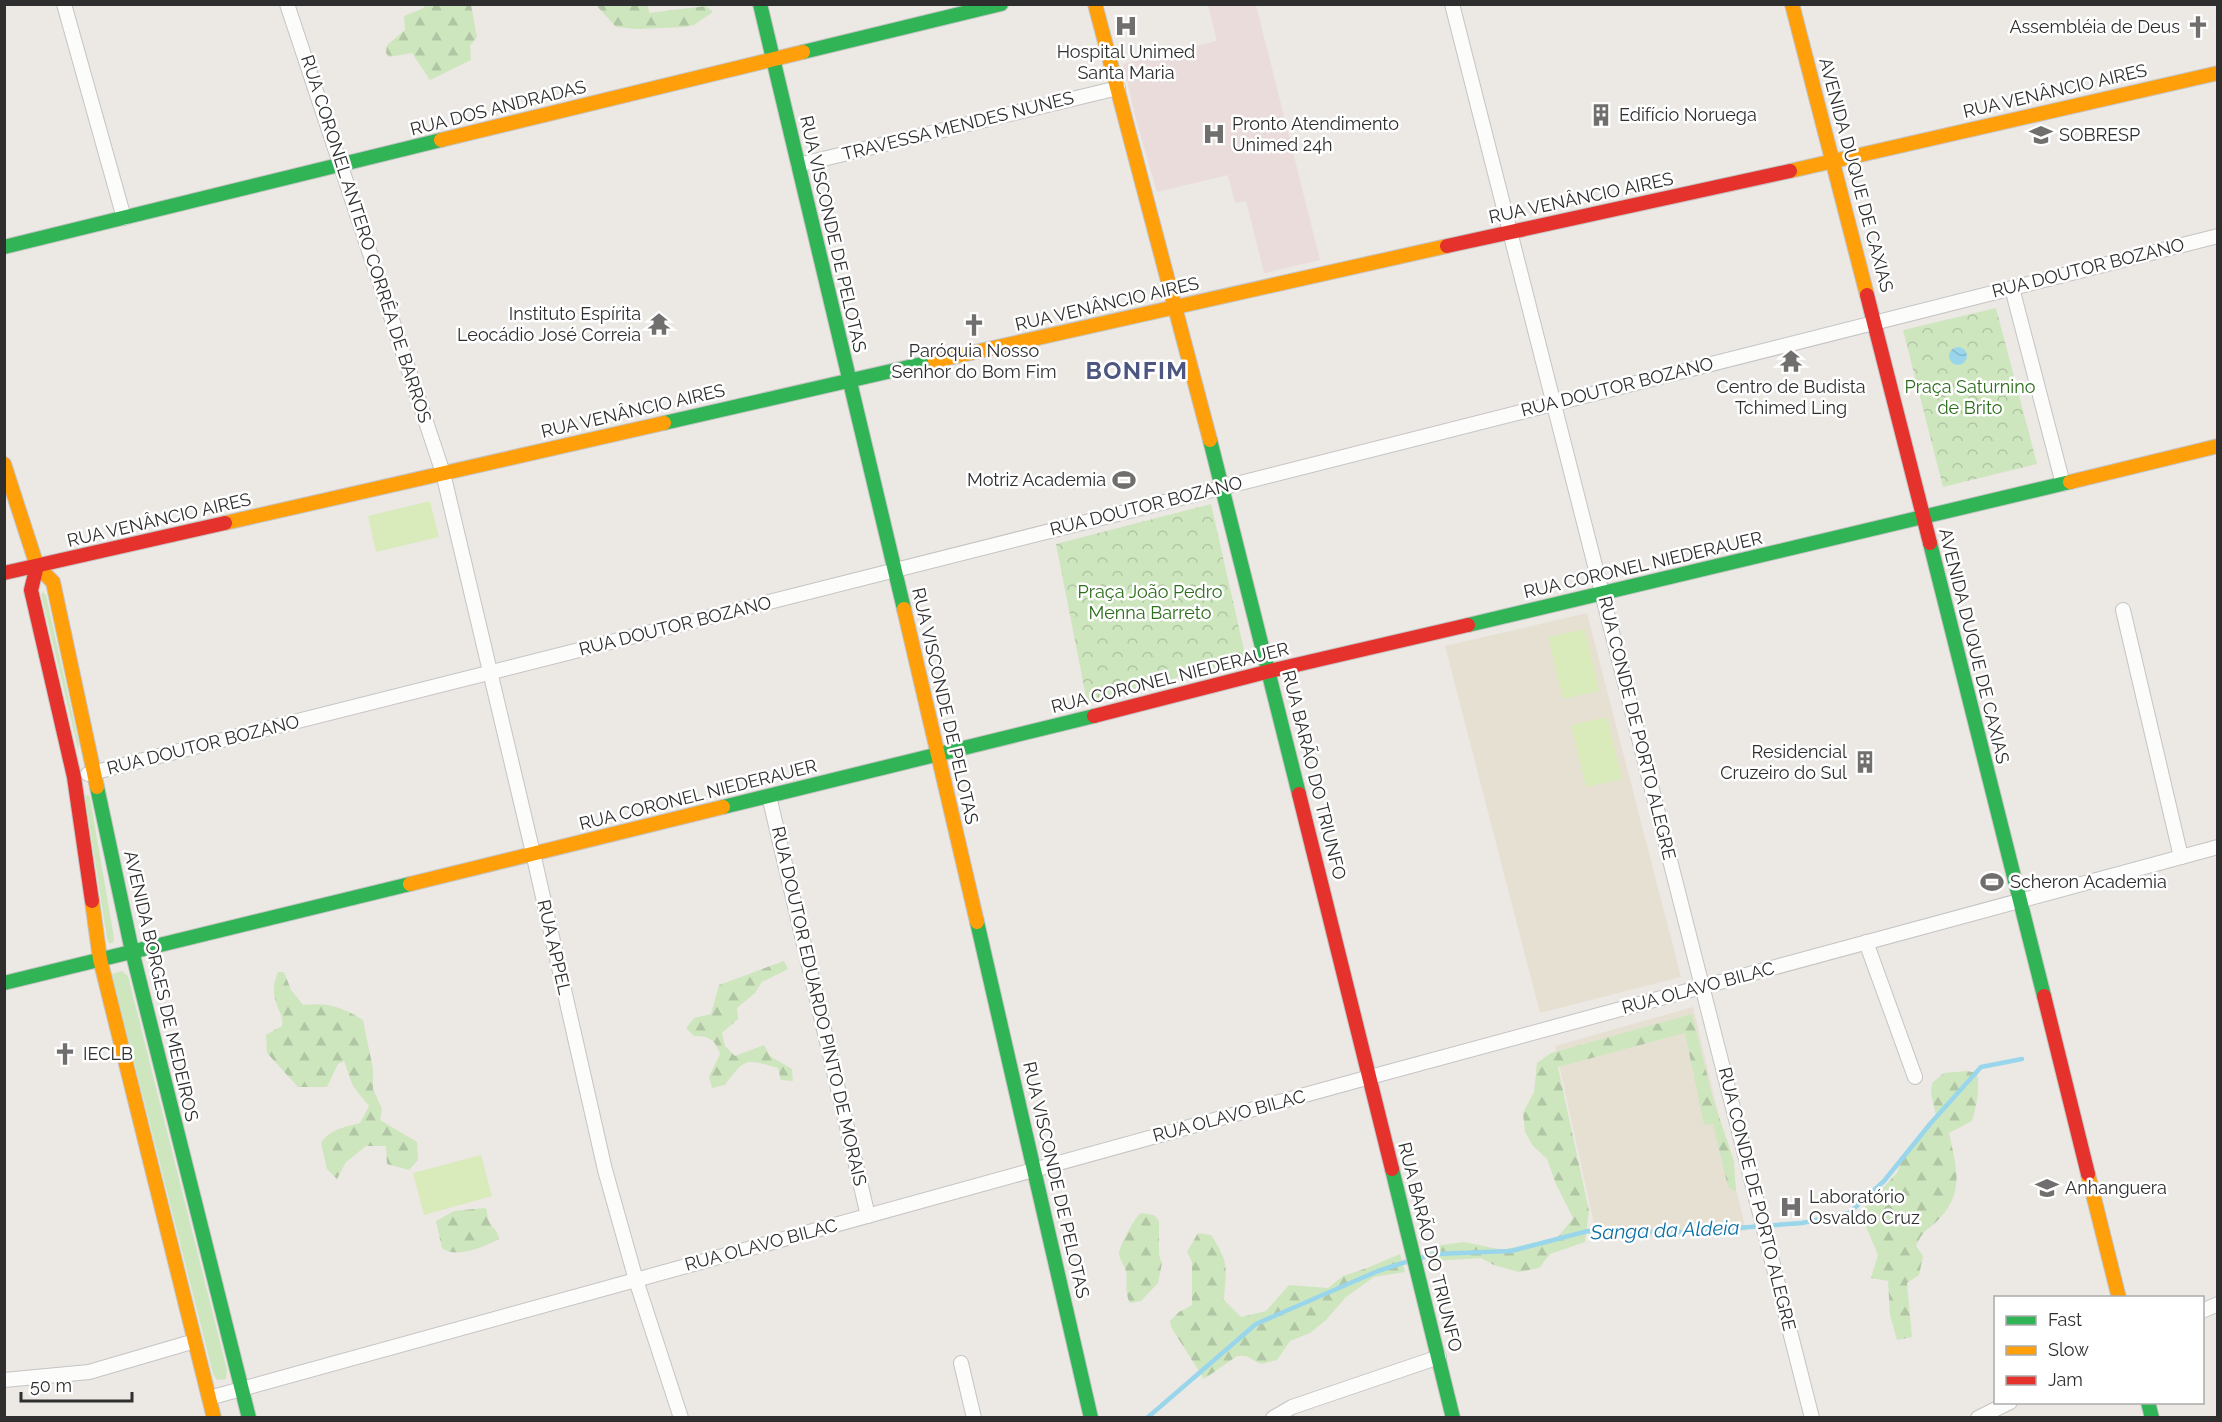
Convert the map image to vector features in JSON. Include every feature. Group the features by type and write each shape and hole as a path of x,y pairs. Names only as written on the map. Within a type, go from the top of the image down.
{"street":[{"path":"64,4 124,218"},
{"name":"RUA CORONEL ANTERO CORRÊA DE BARROS","path":"287,4 443,473"},
{"name":"RUA VISCONDE DE PELOTAS","path":"760,4 938,754 1091,1418"},
{"name":"RUA DOS ANDRADAS","path":"4,247 1001,4"},
{"name":"RUA BARÃO DO TRIUNFO","path":"1095,4 1270,671 1454,1418"},
{"name":"RUA CONDE DE PORTO ALEGRE","path":"1452,4 1812,1418"},
{"name":"AVENIDA DUQUE DE CAXIAS","path":"1792,4 1875,322 2118,1296"},
{"name":"RUA VENÂNCIO AIRES","path":"4,573 2217,73"},
{"name":"TRAVESSA MENDES NUNES","path":"798,165 1118,88"},
{"name":"RUA DOUTOR BOZANO","path":"74,777 2217,236"},
{"path":"2012,288 2063,484"},
{"name":"RUA CORONEL NIEDERAUER","path":"100,959 770,796 1270,671 1923,518 2217,446"},
{"name":"AVENIDA BORGES DE MEDEIROS","path":"4,464 37,566 53,582 132,951 249,1418"},
{"name":"RUA APPEL","path":"443,473 605,1170 636,1280 681,1418"},
{"name":"AVENIDA BORGES DE MEDEIROS","path":"37,566 31,590 74,777 100,959 214,1418"},
{"path":"2123,610 2181,857"},
{"name":"RUA DOUTOR EDUARDO PINTO DE MORAIS","path":"770,796 868,1216"},
{"name":"RUA OLAVO BILAC","path":"209,1398 1369,1077 2217,847"},
{"path":"1866,942 1915,1077"},
{"path":"4,983 100,959"},
{"path":"4,1380 89,1371 195,1341"},
{"path":"1273,1418 1292,1407 1439,1357"},
{"path":"961,1363 974,1418"},
{"path":"1978,1418 2006,1404"}],"shaded area":[{"name":"Pronto Atendimento Unimed 24h","path":"1208,5 1256,5 1320,260 1264,273 1246,201 1235,203 1228,175 1157,192 1123,64 1217,41"},
{"path":"1587,613 1681,977 1540,1013 1445,646"},
{"path":"1693,1007 1746,1231 1666,1237 1597,1238 1555,1046"}],"green space":[{"path":"425,5 471,5 477,37 470,46 471,60 430,80 412,53 389,57 386,53 387,45 405,30 404,16 424,8"},
{"path":"596,5 648,5 649,13 706,6 713,12 694,25 637,29 616,27"},
{"name":"Praça Saturnino de Brito","path":"1996,308 2037,464 1943,487 1903,330"},
{"path":"430,501 439,537 376,552 368,516"},
{"name":"Praça João Pedro Menna Barreto","path":"1211,504 1246,659 1087,702 1056,544"},
{"path":"43,592 46,595 78,749 41,594"},
{"path":"1585,629 1599,691 1563,699 1548,637"},
{"path":"1607,717 1622,779 1586,787 1571,725"},
{"path":"88,795 114,938 113,943 109,943 107,939 85,796"},
{"path":"784,961 788,969 762,982 755,993 737,1008 738,1019 722,1033 725,1046 735,1056 764,1045 770,1056 792,1069 793,1081 781,1080 778,1068 752,1062 742,1065 725,1085 712,1088 709,1077 720,1054 718,1049 711,1040 694,1036 686,1028 694,1018 711,1014 719,985"},
{"path":"122,971 128,976 227,1370 226,1379 217,1380 213,1374 112,974"},
{"path":"278,972 284,972 291,990 303,1005 334,1006 363,1020 373,1069 373,1089 382,1109 380,1120 417,1142 418,1160 409,1170 387,1164 386,1146 366,1146 346,1162 337,1179 327,1169 321,1143 333,1132 360,1123 369,1106 353,1086 344,1061 338,1064 327,1087 298,1087 267,1053 266,1035 282,1026 282,1016 274,994"},
{"path":"1692,1014 1713,1099 1734,1161 1736,1192 1728,1187 1713,1124 1704,1125 1685,1033 1558,1067 1589,1211 1585,1242 1550,1254 1539,1268 1519,1272 1494,1265 1481,1258 1433,1261 1427,1247 1464,1242 1503,1250 1558,1237 1573,1218 1556,1184 1547,1159 1533,1146 1525,1132 1523,1113 1534,1092 1537,1063 1551,1053"},
{"path":"1967,1071 1977,1073 1978,1097 1972,1121 1949,1133 1956,1167 1956,1188 1948,1208 1924,1233 1916,1246 1923,1256 1919,1275 1907,1283 1912,1337 1897,1340 1890,1315 1888,1281 1871,1278 1878,1255 1860,1212 1897,1173 1902,1159 1936,1115 1931,1094 1932,1083 1944,1073"},
{"path":"481,1155 492,1196 424,1215 413,1173"},
{"path":"484,1208 487,1210 489,1221 499,1239 462,1252 442,1248 436,1221 454,1211"},
{"path":"1141,1213 1154,1215 1159,1221 1159,1255 1162,1263 1158,1283 1141,1301 1130,1303 1126,1271 1119,1253 1128,1232"},
{"path":"1198,1233 1211,1235 1221,1253 1226,1272 1224,1300 1241,1317 1266,1311 1289,1285 1328,1288 1343,1276 1400,1254 1405,1272 1374,1277 1346,1297 1326,1320 1310,1333 1290,1341 1277,1360 1261,1364 1246,1356 1237,1356 1204,1379 1171,1327 1170,1321 1179,1312 1192,1305 1192,1262 1187,1252"}],"water":[{"path":"1954,347 1962,347 1967,352 1965,363 1954,365 1949,360 1949,352"}],"waterway":[{"name":"Sanga da Aldeia","path":"1420,1258 1436,1254 1511,1251 1588,1231 1685,1232 1802,1223 1849,1213 1884,1181 1930,1124 1981,1067 2022,1059"},
{"name":"Sanga da Aldeia","path":"1147,1418 1256,1324 1378,1271 1409,1261"}],"traffic: fast":[{"path":"760,4 904,609"},
{"path":"803,52 1001,4"},
{"path":"4,247 441,140"},
{"path":"664,423 935,361"},
{"path":"1210,440 1299,794"},
{"path":"1468,625 2070,482"},
{"path":"1930,543 2044,996"},
{"path":"723,807 1094,716"},
{"path":"97,787 132,951 249,1418"},
{"path":"4,983 410,884"},
{"path":"977,922 1091,1418"},
{"path":"1392,1169 1453,1418"},
{"path":"2148,1404 2152,1418"}],"traffic: slow":[{"path":"1095,4 1210,440"},
{"path":"1792,4 1867,295"},
{"path":"441,140 803,52"},
{"path":"1790,171 2218,73"},
{"path":"935,361 1447,246"},
{"path":"225,523 664,423"},
{"path":"2070,482 2218,446"},
{"path":"4,464 37,566 53,582 97,787"},
{"path":"904,609 977,922"},
{"path":"410,884 723,807"},
{"path":"92,901 100,959 214,1418"},
{"path":"2088,1174 2118,1296"}],"traffic: jam":[{"path":"1447,246 1790,171"},
{"path":"1867,295 1930,543"},
{"path":"4,573 225,523"},
{"path":"37,566 31,590 74,777 92,901"},
{"path":"1094,716 1270,671 1468,625"},
{"path":"1299,794 1392,1169"},
{"path":"2044,996 2088,1174"}],"place":[{"name":"Hospital Unimed Santa Maria","path":"1126,26"},
{"name":"Assembléia de Deus","path":"2198,27"},
{"name":"Edifício Noruega","path":"1601,115"},
{"name":"Pronto Atendimento Unimed 24h","path":"1214,134"},
{"name":"SOBRESP","path":"2041,135"},
{"name":"Instituto Espírita Leocádio José Correia","path":"659,324"},
{"name":"Paróquia Nosso Senhor do Bom Fim","path":"974,325"},
{"name":"Centro de Budista Tchimed Ling","path":"1791,361"},
{"name":"Motriz Academia","path":"1124,480"},
{"name":"Residencial Cruzeiro do Sul","path":"1865,762"},
{"name":"Scheron Academia","path":"1992,882"},
{"name":"IECLB","path":"65,1054"},
{"name":"Anhanguera","path":"2047,1188"},
{"name":"Laboratório Osvaldo Cruz","path":"1791,1207"}],"district":[{"name":"BONFIM","path":"1137,371"}]}
